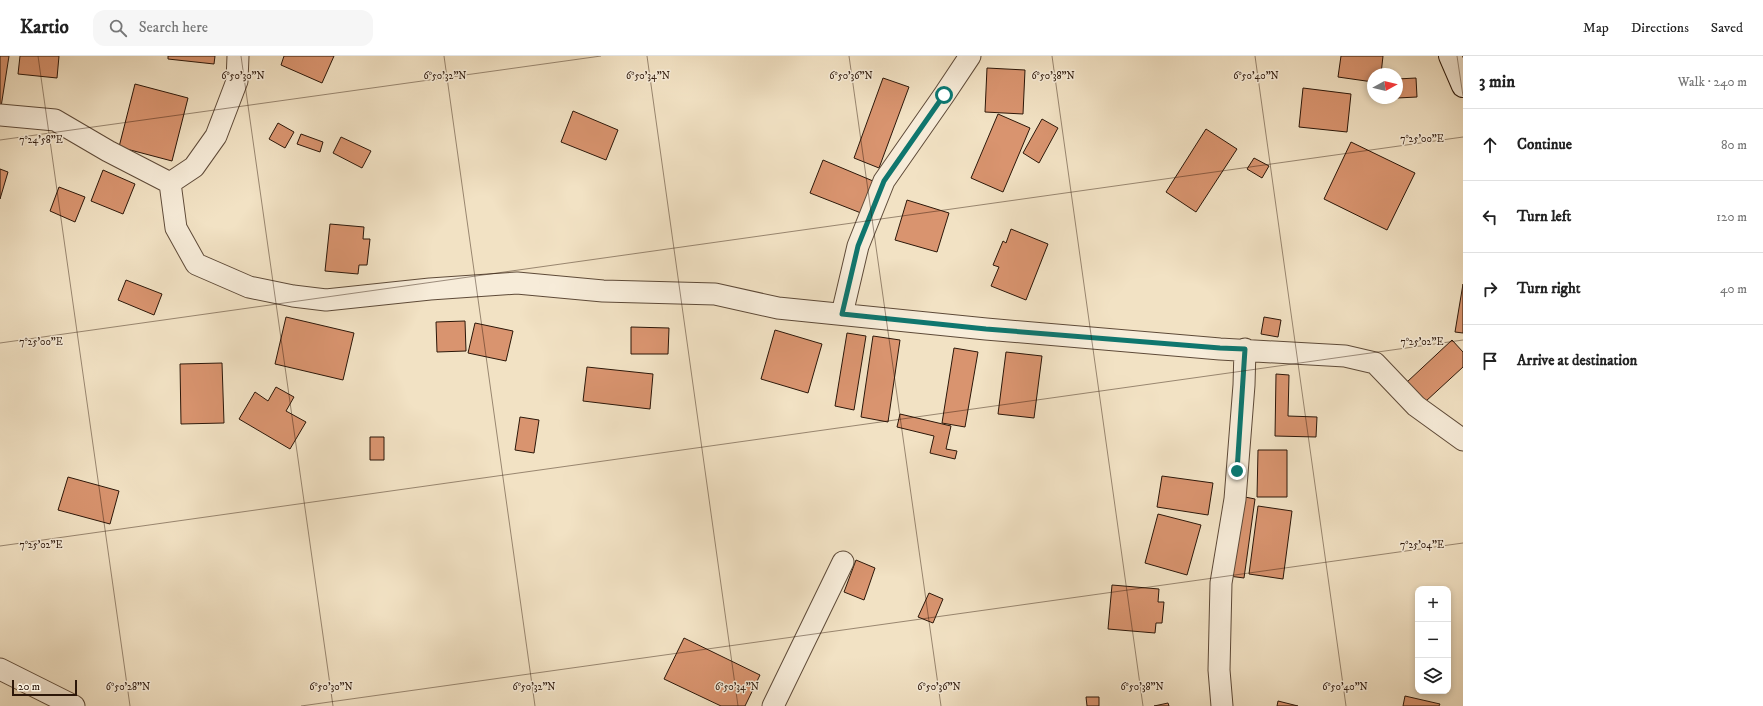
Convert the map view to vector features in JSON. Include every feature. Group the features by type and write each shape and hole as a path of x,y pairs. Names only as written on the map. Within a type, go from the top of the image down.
{"main road":[{"path":"1450,56 1462,83"}],"street":[{"path":"170,183 194,168 216,136 238,81 238,56"},
{"path":"842,314 858,246 884,181 970,56"},
{"path":"0,115 55,120 108,151 170,183"},
{"path":"170,183 176,228 196,264 249,287 293,296 326,300 430,289 517,283 603,291 715,294 778,308 986,329 1220,348 1345,356 1375,362 1416,406 1463,440"},
{"path":"1222,706 1219,670 1221,582 1235,499 1244,385 1245,349"},
{"path":"773,706 843,562"},
{"path":"0,669 74,706"}],"building":[{"path":"0,56 9,56 1,107 0,107"},
{"path":"20,56 59,56 57,78 18,74"},
{"path":"168,56 215,56 214,64 168,59"},
{"path":"284,56 334,56 322,83 281,65"},
{"path":"1341,56 1383,56 1382,68 1367,68 1367,81 1338,77"},
{"path":"987,68 1025,70 1023,114 985,112"},
{"path":"883,78 909,87 879,168 854,158"},
{"path":"1416,78 1417,97 1403,98 1403,79"},
{"path":"135,84 188,98 172,161 119,147"},
{"path":"1303,88 1351,94 1347,132 1299,127"},
{"path":"573,111 618,130 606,160 561,142"},
{"path":"998,114 1030,128 1003,192 971,178"},
{"path":"1042,119 1058,128 1039,163 1023,153"},
{"path":"278,123 294,132 285,148 269,139"},
{"path":"1206,129 1237,149 1196,212 1166,192"},
{"path":"301,134 323,142 320,152 297,144"},
{"path":"341,137 371,151 362,168 333,153"},
{"path":"1351,142 1415,173 1387,230 1324,199"},
{"path":"1254,158 1269,166 1262,178 1247,169"},
{"path":"823,160 873,181 861,213 810,193"},
{"path":"0,169 8,172 0,199"},
{"path":"103,170 135,184 123,214 91,201"},
{"path":"59,187 85,197 75,222 50,211"},
{"path":"907,200 949,213 937,252 895,240"},
{"path":"330,224 364,227 363,239 370,239 367,265 359,265 358,274 325,271"},
{"path":"1011,229 1048,244 1026,300 991,286 999,267 993,265 1003,241 1006,243"},
{"path":"126,280 162,294 154,315 118,300"},
{"path":"1463,284 1463,333 1455,332"},
{"path":"286,317 354,333 343,380 275,364"},
{"path":"1264,317 1281,320 1278,337 1261,334"},
{"path":"465,321 466,351 437,352 436,322"},
{"path":"475,323 513,331 506,361 468,353"},
{"path":"631,327 669,328 668,354 631,354"},
{"path":"775,330 822,344 808,393 761,379"},
{"path":"847,333 866,336 854,410 835,406"},
{"path":"873,336 900,340 888,422 861,417"},
{"path":"1452,340 1463,352 1463,367 1425,402 1407,382"},
{"path":"954,348 978,352 965,427 942,423"},
{"path":"1006,352 1042,356 1034,418 998,414"},
{"path":"222,363 224,423 181,424 180,364"},
{"path":"587,367 653,374 650,409 583,401"},
{"path":"1276,374 1289,375 1288,416 1317,417 1316,437 1275,436"},
{"path":"276,387 294,397 286,411 306,422 290,449 239,419 255,392 268,401"},
{"path":"900,414 951,426 946,449 957,451 955,459 930,453 934,436 897,427"},
{"path":"520,417 539,420 534,453 515,450"},
{"path":"370,437 384,437 384,460 370,460"},
{"path":"1258,450 1287,450 1287,497 1257,497"},
{"path":"1162,476 1213,483 1208,515 1157,507"},
{"path":"68,477 119,491 110,524 58,510"},
{"path":"1240,496 1255,499 1244,578 1229,576"},
{"path":"1258,506 1292,511 1283,579 1249,574"},
{"path":"1158,514 1201,525 1187,575 1145,563"},
{"path":"856,560 875,568 864,600 844,592"},
{"path":"1112,585 1159,589 1158,602 1164,602 1162,623 1156,623 1155,633 1108,629"},
{"path":"929,593 943,599 933,623 918,617"},
{"path":"684,638 760,675 745,706 721,706 664,679"},
{"path":"1405,696 1440,704 1439,706 1403,706"},
{"path":"1086,697 1099,697 1099,706 1087,706"},
{"path":"1278,701 1298,706 1277,706"},
{"path":"1168,703 1169,706 1154,706"}],"route":[{"path":"944,95 884,181 858,246 842,314 986,329 1245,349 1244,385 1237,471"}]}
